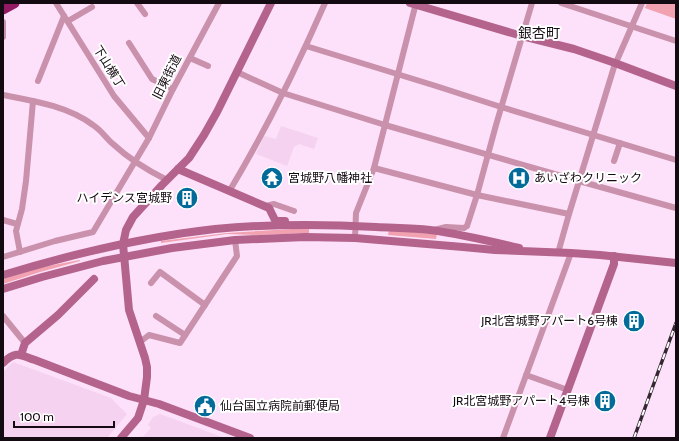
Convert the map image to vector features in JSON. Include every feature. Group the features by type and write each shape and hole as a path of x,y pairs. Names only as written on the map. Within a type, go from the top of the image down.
{"highway":[{"path":"3,9 14,3"}],"street":[{"name":"下山横丁","path":"56,3 114,96 149,138"},
{"path":"137,3 145,14"},
{"name":"旧東街道","path":"3,257 55,241 93,232 149,138 173,89 219,3"},
{"path":"121,438 138,418 144,400 147,377 145,358 129,310 123,244 126,230 133,217 167,180 190,158 217,112 271,3"},
{"path":"230,190 283,93 325,3"},
{"path":"431,230 446,227 464,228 467,226 532,3"},
{"path":"561,3 676,42"},
{"path":"558,252 615,63 642,3"},
{"path":"355,238 356,213 374,168 398,74 413,4 522,36 574,49 676,86"},
{"path":"38,81 66,19 92,7"},
{"path":"3,22 3,37"},
{"path":"129,43 152,78 173,89"},
{"path":"306,46 676,160"},
{"path":"190,58 208,66"},
{"path":"237,72 283,93 385,125 676,208"},
{"path":"3,95 60,108 77,115 94,125 114,145 135,162 167,180"},
{"path":"20,252 16,231 22,209 26,181 33,101"},
{"path":"614,161 620,143"},
{"path":"374,168 477,195 569,214"},
{"path":"178,169 266,206 269,208 275,220 295,220 310,225"},
{"path":"266,206 274,204 294,211"},
{"path":"216,229 237,223 264,222 268,218 266,206"},
{"path":"3,220 18,224"},
{"path":"3,275 123,244 216,229 264,226 355,226 431,230 463,235 539,252"},
{"path":"3,289 69,269 124,256 235,240 305,237 355,238 496,250 558,252 614,256 676,263"},
{"path":"140,342 148,335 180,343 237,256 235,240"},
{"path":"503,438 571,253"},
{"path":"550,438 614,264 614,256"},
{"path":"151,283 160,272 205,305"},
{"path":"21,355 25,343 58,315 94,279"},
{"path":"3,316 25,343"},
{"path":"156,316 185,335"},
{"path":"3,363 12,355 21,355 129,396 159,404 250,438"},
{"path":"526,375 568,390"}],"shaded area":[{"path":"647,3 676,3 676,19 645,8"},
{"path":"281,126 318,138 314,149 299,144 294,147 287,166 256,154 264,136 276,139"},
{"path":"309,228 309,233 258,235 227,234 161,243 161,241 227,233"},
{"path":"389,230 437,234 436,239 388,235"},
{"path":"80,260 3,284 3,279 37,268"},
{"path":"13,362 111,398 127,414 107,438 3,438 3,372"},
{"path":"160,414 225,438 139,438 141,436 143,437 151,428 148,425 153,417"}],"railway":[{"path":"634,438 676,323"}],"place":[{"name":"宮城野八幡神社","path":"272,178"},
{"name":"あいざわクリニック","path":"519,178"},
{"name":"ハイデンス宮城野","path":"187,198"},
{"name":"JR北宮城野アパート6号棟","path":"634,321"},
{"name":"JR北宮城野アパート4号棟","path":"605,401"},
{"name":"仙台国立病院前郵便局","path":"205,406"}],"district":[{"name":"銀杏町","path":"539,33"}]}
